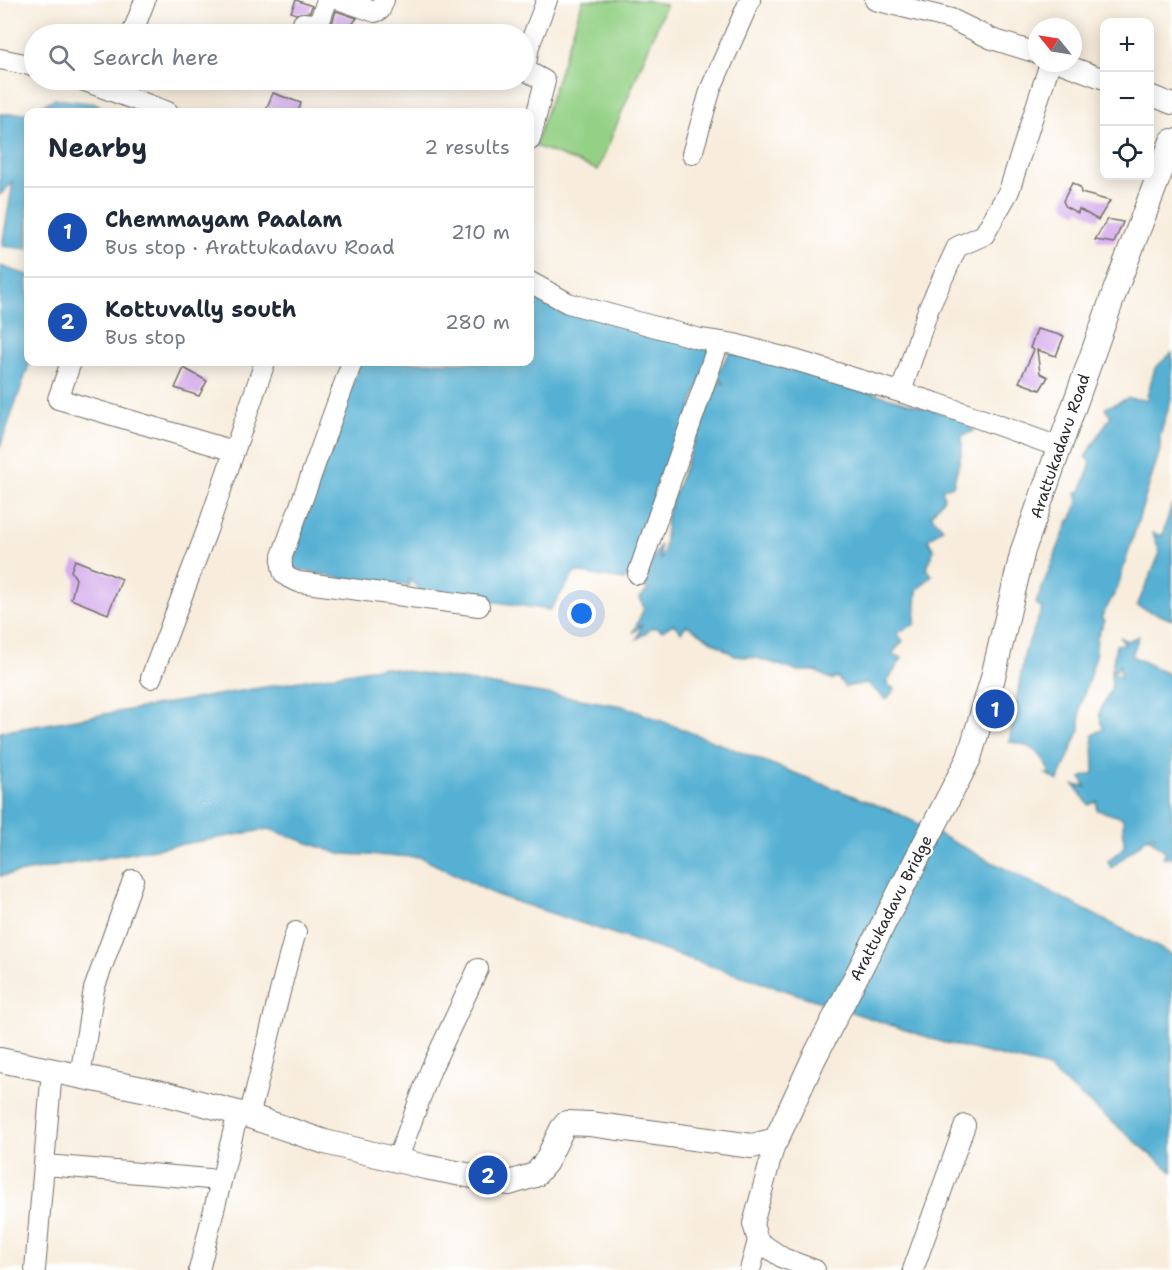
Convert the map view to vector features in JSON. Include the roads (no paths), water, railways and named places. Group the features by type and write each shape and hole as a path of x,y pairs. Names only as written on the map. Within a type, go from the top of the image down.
{"main road":[{"name":"Arattukadavu Road","path":"969,758 992,681 1023,550 1172,141"},
{"name":"Arattukadavu Bridge","path":"776,1140 814,1058 969,758"},
{"path":"0,1060 167,1094 244,1114 325,1142 398,1158 425,1167 509,1183 535,1175 546,1162 567,1123 590,1124 752,1146 776,1140"}],"street":[{"path":"136,24 145,0"},
{"path":"303,22 313,24 320,21 327,0"},
{"path":"341,0 375,12 380,10 384,0"},
{"path":"534,33 547,0"},
{"path":"692,154 711,88 750,0"},
{"path":"875,0 951,19 992,39 1028,50"},
{"path":"0,59 24,64"},
{"path":"1082,71 1100,78"},
{"path":"901,392 928,310 957,247 984,235 1018,168 1027,129 1047,72"},
{"path":"534,75 545,81 534,124"},
{"path":"123,90 155,108"},
{"path":"1154,97 1172,104"},
{"path":"534,284 568,303 798,361 901,392 1059,447"},
{"path":"638,574 720,342"},
{"path":"70,366 58,399 234,451"},
{"path":"151,678 264,366"},
{"path":"350,366 282,556 281,572 286,578 299,582 478,606"},
{"path":"80,1076 94,988 133,880"},
{"path":"199,1270 220,1180 272,1034 275,1001 296,932"},
{"path":"398,1158 431,1070 478,969"},
{"path":"35,1270 46,1165 52,1070"},
{"path":"913,1270 965,1125"},
{"path":"750,1270 758,1241 753,1224 776,1140"},
{"path":"46,1165 220,1180"},
{"path":"758,1241 783,1258 815,1270"}],"water":[{"path":"54,99 98,104 100,108 37,108"},
{"path":"24,113 24,249 2,246 13,182 0,195 0,114"},
{"path":"0,266 24,274 24,366 29,366 0,447"},
{"path":"534,292 711,348 639,567 624,580 575,572 550,610 421,591 409,579 409,587 399,583 387,588 292,568 291,559 359,366 534,366"},
{"path":"730,352 964,419 974,431 962,436 962,451 953,486 942,489 944,498 931,515 943,528 928,540 934,550 926,569 932,575 917,590 915,624 897,633 903,641 892,654 902,658 886,684 895,689 886,700 867,683 845,687 837,677 832,680 815,671 798,671 757,658 735,656 687,625 681,632 673,624 662,631 654,627 637,639 642,625 633,633 644,608 640,598 648,590 641,581 649,576 646,574 660,545 660,561 664,552 667,514 717,381 724,384 717,374"},
{"path":"1172,353 1172,396 1160,436 1160,450 1117,589 1101,618 1105,620 1097,637 1095,659 1080,707 1080,729 1058,781 1046,774 1050,774 1048,767 1035,751 1029,747 1009,742 1025,651 1042,609 1036,603 1078,502 1076,493 1081,491 1091,463 1085,457 1111,416 1105,408 1128,398 1146,400 1155,368"},
{"path":"1172,504 1172,620 1137,606 1160,553 1153,533 1162,536"},
{"path":"1139,636 1132,656 1172,676 1172,858 1163,857 1166,852 1149,838 1155,836 1152,834 1111,868 1108,861 1124,847 1123,818 1097,810 1097,801 1089,805 1074,785 1086,787 1081,778 1094,773 1093,735 1103,729 1099,713 1112,687 1111,670 1120,678 1120,664 1116,671 1112,669 1116,645 1125,644 1120,637 1127,641"},
{"path":"382,667 623,706 897,813 1169,953 1172,955 1172,1172 1046,1067 942,1042 496,895 420,857 340,854 269,829 0,876 0,732"}],"place":[{"name":"Chemmayam Paalam","path":"995,709"},
{"name":"Kottuvally south","path":"488,1175"}]}
